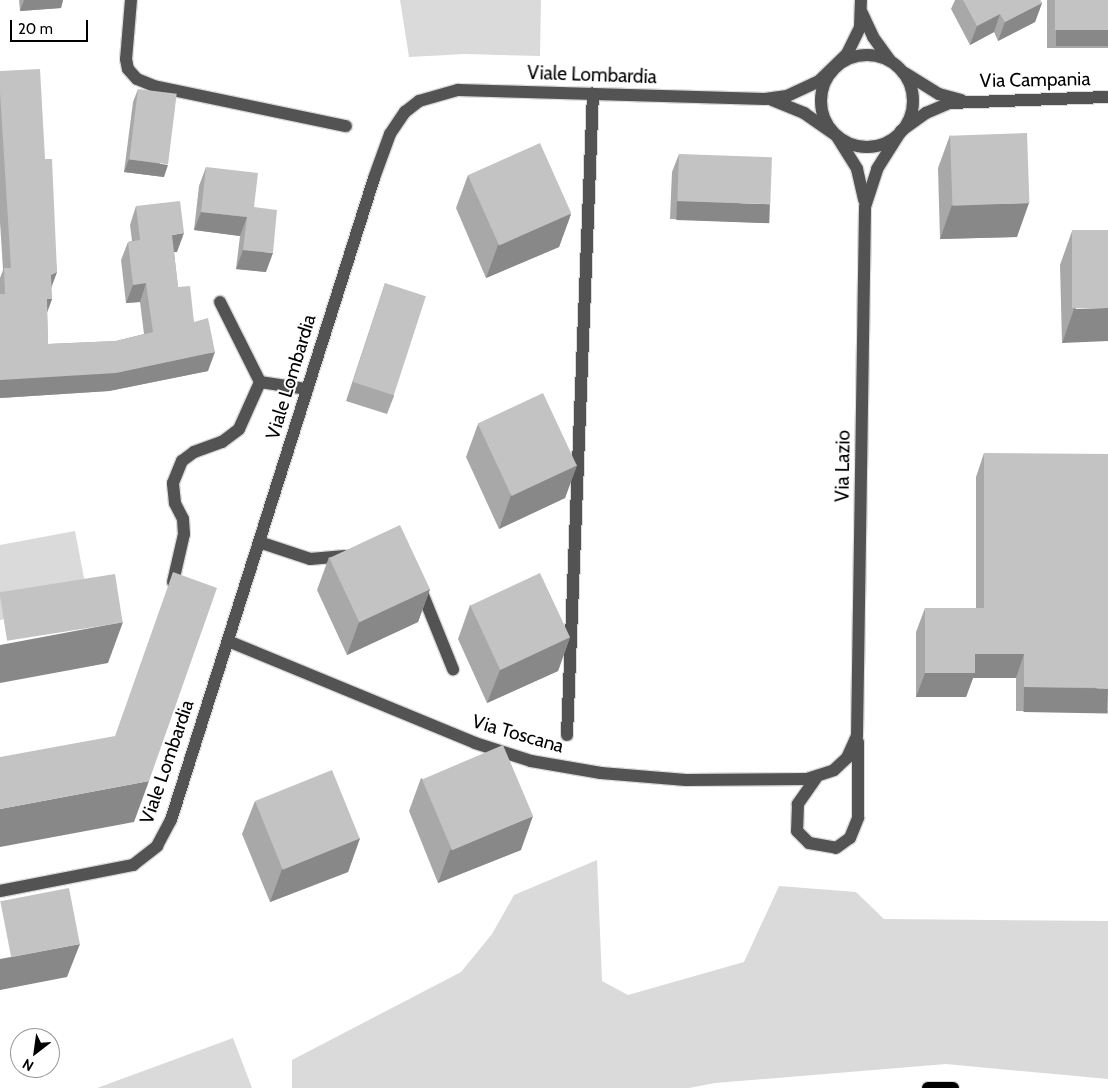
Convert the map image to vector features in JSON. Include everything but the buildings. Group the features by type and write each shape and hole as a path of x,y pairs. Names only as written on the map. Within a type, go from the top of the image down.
{"main road":[{"path":"928,1088 953,1088"}],"street":[{"path":"130,0 126,59 132,75 154,86 346,126"},
{"path":"861,5 877,45 906,78 912,96 911,114 901,131 887,142 871,147 850,144 836,135 826,122 821,104 822,88 832,70 852,47 860,26 861,5"},
{"path":"832,70 845,61 864,55 885,59 898,67"},
{"name":"Via Campania","path":"898,67 929,89 963,100"},
{"name":"Viale Lombardia","path":"0,891 133,865 157,846 171,820 382,153 394,127 406,112 419,101 458,90 765,99 804,90 832,70"},
{"path":"567,735 592,94"},
{"name":"Via Campania","path":"901,131 932,110 963,100 1108,97"},
{"name":"Viale Lombardia","path":"765,99 804,112 836,135"},
{"name":"Via Lazio","path":"865,207 877,169 901,131"},
{"name":"Via Lazio","path":"836,135 857,169 865,207 858,818 850,838 836,848 809,843 797,831 798,804 816,778 842,765 852,750 858,726"},
{"path":"220,302 260,382"},
{"path":"260,382 307,389"},
{"path":"173,582 184,534 183,519 175,503 174,476 188,456 222,442 239,429 260,382"},
{"path":"259,542 300,556 321,560 361,551"},
{"path":"414,575 453,669"},
{"name":"Via Toscana","path":"228,641 502,753 566,768 665,779 816,778"}],"shaded area":[{"path":"400,0 541,0 540,56 465,54 409,57"},
{"path":"75,531 89,604 0,620 0,545"},
{"path":"597,860 602,981 628,995 744,962 779,886 856,892 884,919 1108,921 1108,1079 946,1064 715,1083 689,1088 292,1088 292,1060 461,972 492,934 514,895"},
{"path":"233,1038 252,1088 97,1088"}]}
